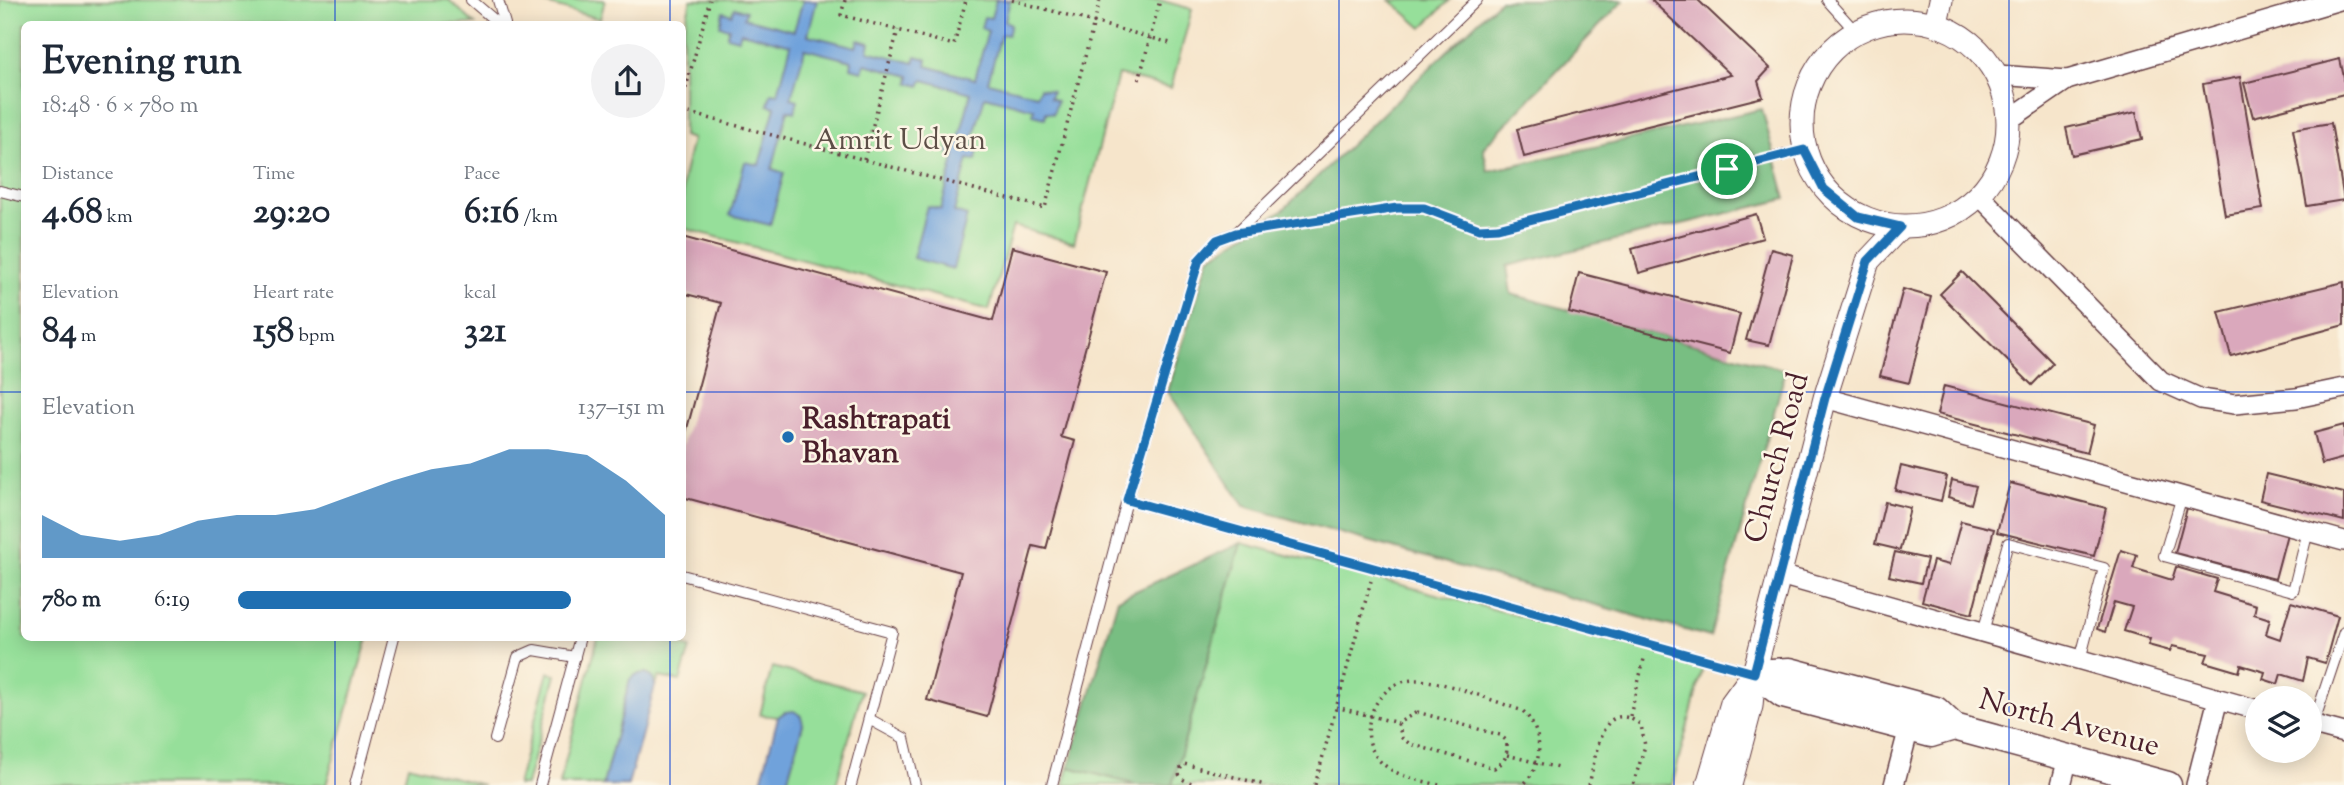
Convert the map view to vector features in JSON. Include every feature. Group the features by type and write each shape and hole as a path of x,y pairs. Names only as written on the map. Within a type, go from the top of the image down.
{"main road":[{"name":"North Avenue","path":"1754,673 1790,671 1936,710 1954,727 2168,785"},
{"name":"North Avenue","path":"1754,673 1783,695 1931,734 1954,727"}],"street":[{"path":"1936,23 1941,0"},
{"path":"2010,119 2067,80 2340,0"},
{"path":"1900,18 1936,23 1977,46 1998,75 2010,119 2003,160 1980,196 1948,219 1900,227 1858,217 1824,189 1804,150 1801,115 1809,82 1828,53 1855,31 1900,18"},
{"path":"1998,75 2067,80"},
{"path":"1980,196 2161,381 2201,398 2235,404 2297,398 2344,388"},
{"path":"1858,217 1868,261"},
{"name":"Church Road","path":"1736,784 1751,706 1754,673 1825,398 1868,261 1900,227"},
{"path":"1825,398 2344,541"},
{"path":"1780,575 2245,706"},
{"name":"Church Road","path":"1708,785 1731,703 1754,673"},
{"path":"2196,785 2218,699"},
{"path":"2322,727 2344,733"},
{"path":"1894,785 1909,728"},
{"path":"2061,785 2068,758"}],"lane":[{"path":"471,0 496,21"},
{"path":"498,0 504,21"},
{"path":"1236,233 1477,0"},
{"path":"1827,0 1855,31"},
{"path":"1052,785 1127,500 1199,260 1217,240 1236,233 1397,208 1424,208 1479,229 1498,228 1804,150"},
{"path":"0,191 21,196"},
{"path":"2182,496 2164,556 2293,591 2308,531"},
{"path":"1127,500 1754,673"},
{"path":"1983,632 2008,543 2104,568 2080,660"},
{"path":"686,576 892,632 851,785"},
{"path":"2322,693 2344,632"},
{"path":"355,785 393,641"},
{"path":"540,785 579,641"},
{"path":"495,739 518,657 534,650 575,657"},
{"path":"869,719 904,738 915,785"}],"path":[{"path":"686,88 710,0"},
{"path":"845,0 841,15 954,45 966,0"},
{"path":"1012,0 1174,44"},
{"path":"686,112 1045,208 1100,0"},
{"path":"1139,80 1160,0"},
{"path":"864,159 898,30"},
{"path":"1315,785 1374,569"},
{"path":"1630,716 1648,643"},
{"path":"1438,785 1404,776 1380,761 1369,741 1370,716 1380,697 1394,684 1413,680 1433,681 1523,711 1532,720 1538,739 1539,759 1533,775 1523,785"},
{"path":"1336,707 1398,723 1417,712 1500,735 1507,741 1507,755 1503,763 1494,768 1410,744 1402,738 1398,723"},
{"path":"1589,785 1604,726 1615,717 1630,716 1641,725 1645,746 1633,785"},
{"path":"1507,755 1558,768"},
{"path":"1198,785 1182,781 1179,777 1179,770 1184,764 1265,785"}],"green space":[{"path":"0,0 449,0 472,21 21,21 21,641 367,641 326,785 0,785"},
{"path":"532,0 605,0 600,19"},
{"name":"Amrit Udyan","path":"691,0 1159,0 1192,9 1171,88 1118,75 1074,243 1013,226 989,310 686,229 686,165 692,139 686,137 686,21"},
{"path":"1390,0 1450,0 1422,28"},
{"path":"1500,0 1624,0 1483,148 1488,171 1762,109 1786,199 1507,266 1511,294 1786,370 1710,637 1244,506 1168,391 1209,258 1284,209"},
{"path":"1241,543 1704,664 1672,785 1172,785"},
{"path":"1241,543 1172,785 1137,785 1069,767 1118,599"},
{"path":"597,641 663,641 690,648 680,681 659,677 655,686 654,679 630,679 603,785 559,785"},
{"path":"772,667 862,691 836,785 786,785 803,724 785,712 778,717 760,715"},
{"path":"548,672 556,675 526,785 517,785"},
{"path":"408,765 483,785 403,785"},
{"path":"1069,767 1137,785 1064,785"}],"water":[{"path":"803,0 817,0 808,35 856,47 858,40 870,43 868,51 914,63 916,56 927,59 926,66 975,79 988,31 981,28 984,17 991,18 996,0 1010,0 1005,21 1011,24 1008,35 1001,34 988,82 1037,95 1040,88 1052,91 1050,98 1057,101 1053,114 1046,112 1045,118 1033,115 1034,109 985,96 971,146 978,148 976,160 968,159 954,212 967,216 953,269 913,258 927,206 941,209 955,155 948,153 951,141 958,143 971,93 923,80 920,86 909,83 910,76 865,64 862,71 851,68 852,61 805,49 791,98 798,100 795,112 788,110 772,169 784,173 770,225 730,215 745,162 759,165 775,107 768,105 771,93 778,94 791,45 741,32 738,39 727,36 729,28 720,26 723,12 732,15 734,8 746,11 744,18 794,31"},
{"path":"647,673 654,679 655,686 628,785 603,785 630,679 637,674"},
{"path":"794,711 801,716 803,724 786,785 760,785 778,717 785,712"}],"building":[{"path":"1651,0 1698,0 1770,68 1758,81 1763,97 1524,157 1517,129 1731,75"},
{"path":"2340,59 2344,94 2253,117 2244,83"},
{"path":"2240,77 2263,209 2225,215 2203,84"},
{"path":"2136,112 2142,139 2072,155 2066,128"},
{"path":"2331,123 2344,200 2307,206 2293,129"},
{"path":"1756,214 1763,238 1639,273 1632,249"},
{"path":"686,238 993,321 1012,247 1106,272 1061,437 1075,441 1046,549 1033,546 987,717 927,700 961,572 686,498 686,432 721,303 686,294"},
{"path":"1771,249 1793,255 1769,345 1746,340"},
{"path":"1962,272 2053,363 2032,385 1940,294"},
{"path":"1579,273 1740,314 1730,353 1569,312"},
{"path":"2344,282 2344,325 2231,356 2219,312"},
{"path":"1903,289 1931,297 1909,383 1880,376"},
{"path":"1944,386 2094,425 2087,453 1937,414"},
{"path":"2344,425 2344,458 2322,464 2314,433"},
{"path":"1901,466 1947,477 1941,501 1895,490"},
{"path":"2266,474 2344,493 2344,521 2260,500"},
{"path":"1952,480 1976,486 1971,504 1948,497"},
{"path":"2010,483 2106,508 2094,556 1997,532"},
{"path":"1885,502 1910,508 1900,550 1875,544"},
{"path":"2187,508 2287,534 2275,579 2175,553"},
{"path":"1961,521 1994,529 1972,614 1922,601 1933,561 1949,565"},
{"path":"2121,550 2137,555 2133,568 2172,580 2176,567 2217,579 2213,592 2256,605 2254,614 2270,619 2266,634 2280,639 2291,602 2338,616 2325,663 2308,658 2303,681 2281,674 2278,684 2263,679 2265,672 2241,665 2239,672 2205,662 2208,654 2172,646 2170,651 2148,645 2150,639 2124,631 2132,607 2114,602 2105,632 2097,629"},
{"path":"1895,552 1927,559 1921,583 1889,576"}],"place":[{"name":"Rashtrapati Bhavan","path":"788,437"}],"route":[{"path":"1804,150 1824,189 1858,217 1900,227 1868,261 1825,398 1754,673 1127,500 1199,260 1217,240 1236,233 1397,208 1424,208 1479,229 1498,228 1727,169 1804,150"}]}
